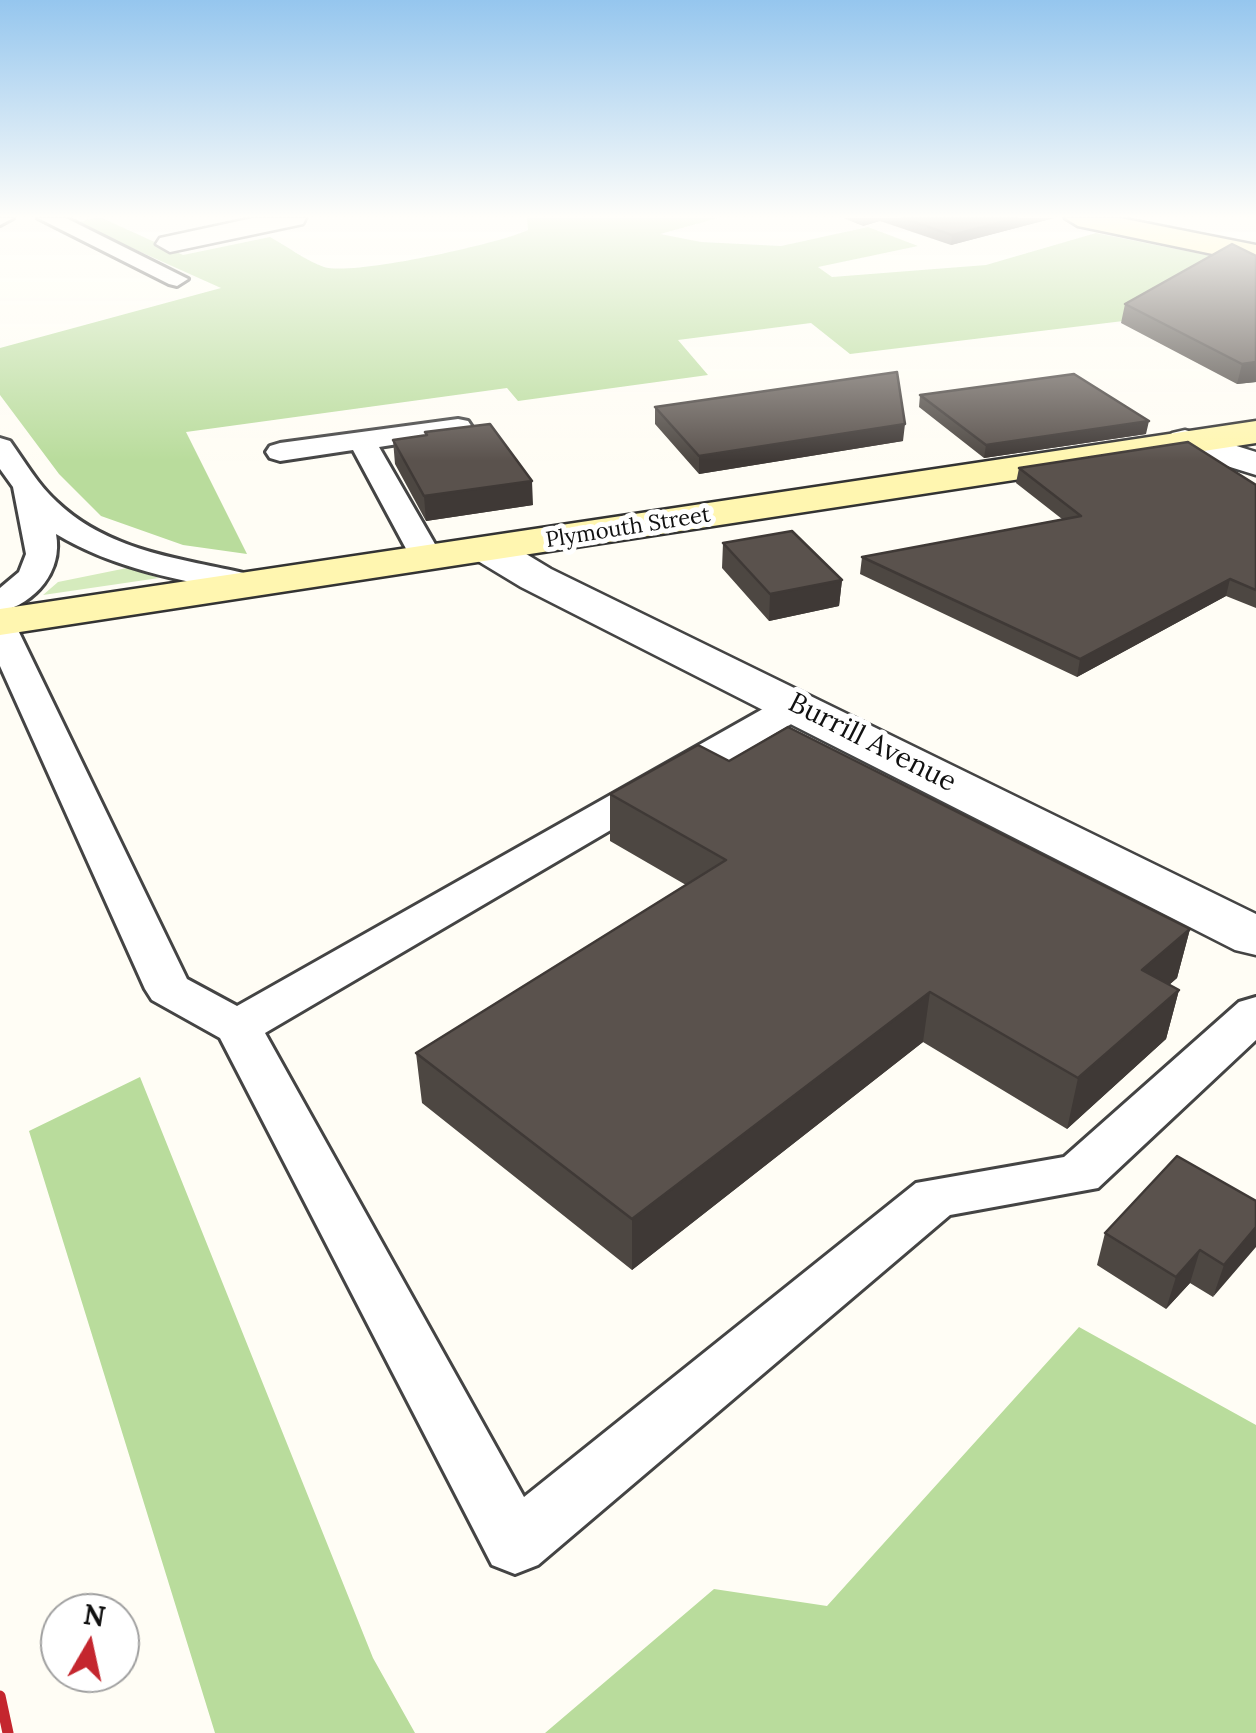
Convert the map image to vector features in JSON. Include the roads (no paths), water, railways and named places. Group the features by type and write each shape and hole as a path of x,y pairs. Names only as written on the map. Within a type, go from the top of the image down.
{"main road":[{"name":"Plymouth Street","path":"0,625 244,583 1256,432"}],"street":[{"path":"1185,441 1256,464"},
{"name":"Burrill Avenue","path":"488,549 569,594 1256,937"}],"lane":[{"path":"280,452 458,427"},
{"path":"362,441 427,558"},
{"path":"0,447 50,514 84,537 148,561 244,583"},
{"path":"0,602 26,586 44,561 42,537 27,488"},
{"path":"0,625 168,989 238,1028 515,1544 935,1198 1079,1174 1256,1013"},
{"path":"238,1028 798,705"}],"railway":[{"path":"0,1696 8,1733"}]}
